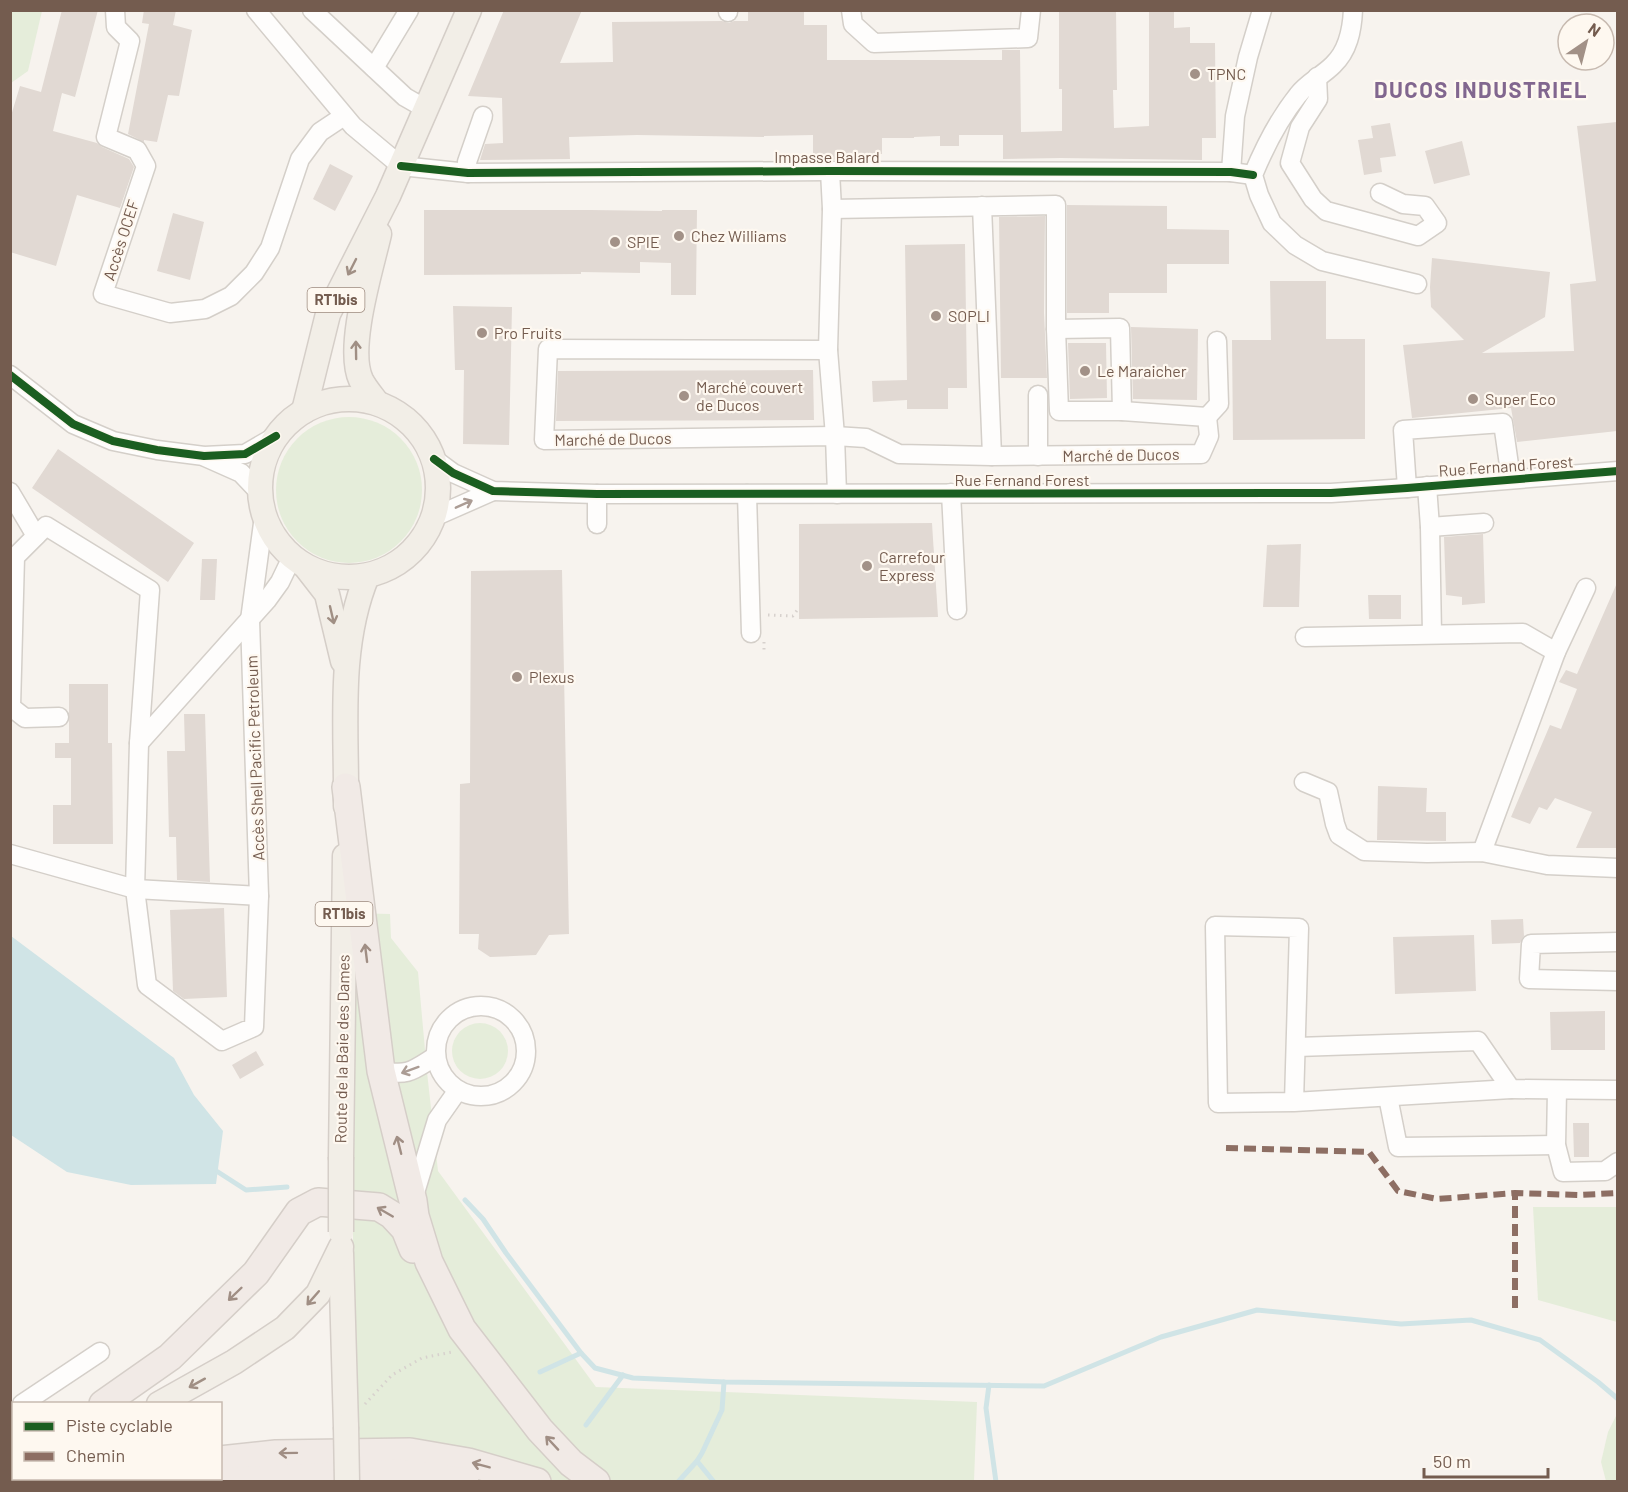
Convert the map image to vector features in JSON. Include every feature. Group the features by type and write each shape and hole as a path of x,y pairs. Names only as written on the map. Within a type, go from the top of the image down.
{"highway":[{"path":"346,787 381,1071 414,1216 429,1262 469,1338"},
{"path":"106,1402 170,1356 256,1273 299,1212 318,1202 379,1207 392,1215 405,1229 437,1303 469,1338 540,1430 571,1463 596,1482"},
{"path":"222,1460 276,1454 410,1452 468,1462 537,1482"},
{"path":"216,1482 398,1473 465,1482"}],"main road":[{"name":"RT1bis","path":"304,411 328,314 388,196 469,10"},
{"name":"RT1bis","path":"377,403 361,380 357,365 356,339 388,196"},
{"path":"352,399 377,403 401,416 421,435 434,459 439,488 434,517 425,538 410,555 390,568 367,576 346,578 324,574 298,561 280,545 271,532 262,505 263,463 276,436 288,422 304,411 335,400 352,399"},
{"name":"Route de la Baie des Dames","path":"298,561 327,594 346,671"},
{"name":"Route de la Baie des Dames","path":"347,1482 341,1240 346,671 359,596 367,576"},
{"path":"163,1402 234,1362 285,1328 318,1294 341,1240"}],"street":[{"name":"Accès OCEF","path":"115,10 116,27 129,41 106,137 137,150 146,166 103,294 170,313 205,309 231,296 254,273 270,248 300,159 320,132 344,116"},
{"path":"256,10 353,126 401,166"},
{"path":"312,10 405,97 426,109"},
{"path":"374,68 409,10"},
{"path":"851,10 853,24 874,42 1028,38 1031,10"},
{"path":"1231,172 1235,116 1248,57 1262,10"},
{"path":"1353,10 1349,38 1342,54 1332,66 1299,93 1270,136 1252,175 1272,223 1295,245 1322,261 1418,284"},
{"path":"1317,77 1318,99 1300,128 1290,164 1312,199 1326,211 1418,236 1437,223 1425,206 1403,204 1380,193"},
{"path":"468,173 468,162 483,116"},
{"name":"Impasse Balard","path":"401,166 468,173 1231,172 1252,175"},
{"path":"830,171 832,209 828,350 837,494"},
{"path":"832,209 1056,205 1056,329 1059,411 1122,411 1208,417"},
{"path":"982,206 992,456"},
{"path":"1056,329 1120,328 1122,411"},
{"name":"Marché de Ducos","path":"828,350 548,349 544,440 835,436 866,438 899,454 992,456 1201,454 1209,436 1208,417 1219,404 1217,341"},
{"path":"10,375 73,424 113,441 204,456 245,454 276,436"},
{"name":"Marché de Ducos","path":"1038,395 1038,456"},
{"path":"1407,488 1403,430 1503,423 1511,479"},
{"path":"204,456 241,473 262,505"},
{"name":"Rue Fernand Forest","path":"434,459 453,473 493,490 597,494 1331,493 1617,471"},
{"path":"1427,486 1430,527 1431,634"},
{"name":"Rue Fernand Forest","path":"434,517 493,490"},
{"path":"10,492 36,536 15,557 11,707 25,718 59,717"},
{"path":"951,493 957,610"},
{"path":"597,494 597,524"},
{"path":"747,494 752,633"},
{"name":"Accès Shell Pacific Petroleum","path":"36,536 46,526 150,590 139,743 135,889 147,986 222,1041 254,1027 260,896 250,620 262,505"},
{"path":"1430,527 1484,523"},
{"name":"Accès Shell Pacific Petroleum","path":"139,743 250,620 298,561"},
{"path":"1482,852 1557,652 1586,588"},
{"path":"1305,638 1523,633 1557,652"},
{"path":"1304,782 1328,792 1335,824 1340,835 1364,851 1482,852 1547,865 1617,868"},
{"path":"10,854 135,889 260,896"},
{"path":"1294,1102 1299,928 1215,926 1218,1103 1294,1102 1510,1089 1617,1090"},
{"path":"1617,942 1531,944 1529,979 1617,981"},
{"path":"481,1005 502,1011 517,1023 526,1048 525,1061 520,1075 510,1086 497,1093 484,1096 471,1095 458,1090 447,1081 439,1069 435,1056 436,1042 449,1018 470,1007 481,1005"},
{"path":"1297,1047 1478,1041 1510,1089"},
{"path":"381,1071 407,1073 435,1056"},
{"path":"412,1201 437,1120 458,1090"},
{"path":"1557,1090 1556,1145 1563,1172 1605,1171 1617,1162"},
{"path":"1388,1097 1398,1147 1556,1145"},
{"path":"25,1402 100,1352"}],"path":[{"path":"763,615 793,616 798,609"},
{"path":"362,1408 392,1375 422,1358 469,1338"}],"green space":[{"path":"11,10 42,11 28,71 11,83"},
{"path":"349,417 377,423 401,438 416,462 422,490 416,518 401,542 377,557 349,563 321,557 297,542 282,518 276,490 282,462 297,438 321,423"},
{"path":"353,913 390,914 391,938 418,972 438,1171 596,1387 977,1402 974,1481 357,1481 353,1314"},
{"path":"480,1023 495,1028 503,1036 508,1051 503,1066 495,1074 480,1079 465,1074 457,1066 452,1051 457,1036 465,1028"},
{"path":"1533,1207 1617,1207 1617,1322 1538,1300"},
{"path":"1617,1414 1617,1481 1606,1481 1601,1462 1608,1432"}],"shaded area":[{"path":"11,936 174,1058 194,1095 223,1131 216,1184 131,1185 67,1172 11,1135"}],"building":[{"path":"62,10 98,10 75,97 62,93 53,131 97,143 129,159 134,167 120,208 77,195 56,266 10,252 10,119 20,86 41,92"},
{"path":"144,10 176,10 173,25 192,30 179,96 168,95 157,142 144,140 144,142 128,134 149,24 142,23"},
{"path":"504,10 582,10 560,63 613,62 612,22 722,21 729,23 748,21 748,10 804,10 804,25 827,25 827,60 1002,60 1002,50 1020,50 1021,132 1062,131 1062,89 1059,89 1059,10 1116,10 1117,90 1113,90 1114,128 1149,126 1149,10 1174,10 1174,28 1190,27 1190,43 1215,43 1216,138 1202,138 1202,160 1003,159 1003,135 959,135 959,146 940,146 940,136 882,138 882,154 844,154 844,160 813,159 813,135 764,137 637,135 569,137 570,159 480,160 485,144 503,143 502,98 468,96"},
{"path":"1617,122 1617,431 1517,442 1511,408 1412,418 1403,345 1464,340 1431,307 1432,258 1550,272 1545,317 1482,353 1574,351 1570,284 1596,281 1577,126"},
{"path":"1390,123 1396,156 1380,158 1382,172 1364,175 1358,140 1373,138 1371,126"},
{"path":"1462,141 1470,175 1434,184 1425,151"},
{"path":"330,164 353,176 335,211 313,199"},
{"path":"1067,205 1167,206 1167,229 1229,230 1229,264 1167,264 1167,293 1109,293 1109,313 1067,313"},
{"path":"424,210 697,210 696,295 671,295 671,263 640,262 640,273 424,275"},
{"path":"173,213 204,222 190,280 157,271"},
{"path":"1045,216 1044,313 1047,378 1001,378 999,217"},
{"name":"SOPLI","path":"965,244 967,388 948,388 948,409 907,409 907,400 873,402 872,381 907,380 905,245"},
{"path":"1270,281 1326,281 1326,339 1365,339 1365,439 1233,440 1232,340 1271,340"},
{"name":"Pro Fruits","path":"453,306 512,307 509,445 463,444 464,370 455,370"},
{"path":"1131,327 1198,329 1197,400 1133,399"},
{"name":"Le Maraicher","path":"1068,343 1106,343 1107,398 1070,399"},
{"name":"Marché couvert de Ducos","path":"813,370 814,420 556,421 558,371"},
{"path":"58,449 194,543 168,582 32,488"},
{"name":"Carrefour Express","path":"932,523 938,617 799,619 799,524"},
{"path":"1483,534 1485,603 1462,605 1462,597 1446,595 1444,537"},
{"path":"1301,544 1299,607 1263,607 1267,545"},
{"path":"202,559 217,559 215,600 200,600"},
{"name":"Plexus","path":"562,570 569,934 549,935 536,955 490,957 478,949 479,934 459,934 460,784 470,783 471,571"},
{"path":"1617,583 1617,848 1576,848 1592,812 1555,798 1547,810 1539,807 1530,824 1511,817 1550,725 1561,729 1577,689 1559,682 1566,670 1577,674"},
{"path":"1368,595 1401,595 1401,619 1369,619"},
{"path":"69,684 108,684 108,743 112,743 113,844 53,844 53,805 71,805 71,758 55,758 55,743 69,743"},
{"path":"184,714 205,714 210,882 177,880 176,837 169,837 167,751 185,751"},
{"path":"1378,786 1427,788 1426,812 1446,812 1446,841 1377,840"},
{"path":"224,908 227,997 184,999 173,991 170,910"},
{"path":"1523,919 1524,936 1520,943 1492,944 1491,920"},
{"path":"1474,935 1476,991 1395,994 1393,937"},
{"path":"1605,1011 1605,1050 1551,1050 1550,1012"},
{"path":"256,1051 264,1065 240,1079 232,1065"},
{"path":"1573,1123 1589,1123 1589,1157 1574,1157"}],"waterway":[{"path":"218,1172 246,1190 287,1187"},
{"path":"465,1200 483,1219 581,1353 595,1368 633,1378 724,1382 1044,1386 1161,1337 1257,1310 1401,1324 1471,1320 1540,1340 1618,1399"},
{"path":"540,1372 581,1353"},
{"path":"586,1425 623,1375"},
{"path":"678,1482 702,1453 722,1410 724,1382"},
{"path":"989,1385 986,1408 996,1482"},
{"path":"697,1461 714,1482"}],"marked path":[{"path":"1226,1148 1369,1152 1398,1191 1437,1199 1515,1193 1578,1195 1618,1193"},
{"path":"1515,1193 1515,1308"}],"cycle path":[{"path":"401,166 468,173 1231,172 1253,175"},
{"path":"10,375 73,424 113,441 204,456 245,454 276,436"},
{"path":"434,459 453,473 493,491 597,494 1331,493 1618,471"}],"place":[{"name":"TPNC","path":"1195,74"},
{"name":"Chez Williams","path":"679,236"},
{"name":"SPIE","path":"615,242"},
{"name":"SOPLI","path":"936,316"},
{"name":"Pro Fruits","path":"482,333"},
{"name":"Le Maraicher","path":"1085,371"},
{"name":"Marché couvert de Ducos","path":"684,396"},
{"name":"Super Eco","path":"1473,399"},
{"name":"Carrefour Express","path":"867,566"},
{"name":"Plexus","path":"517,677"}],"district":[{"name":"DUCOS INDUSTRIEL","path":"1481,90"}]}
